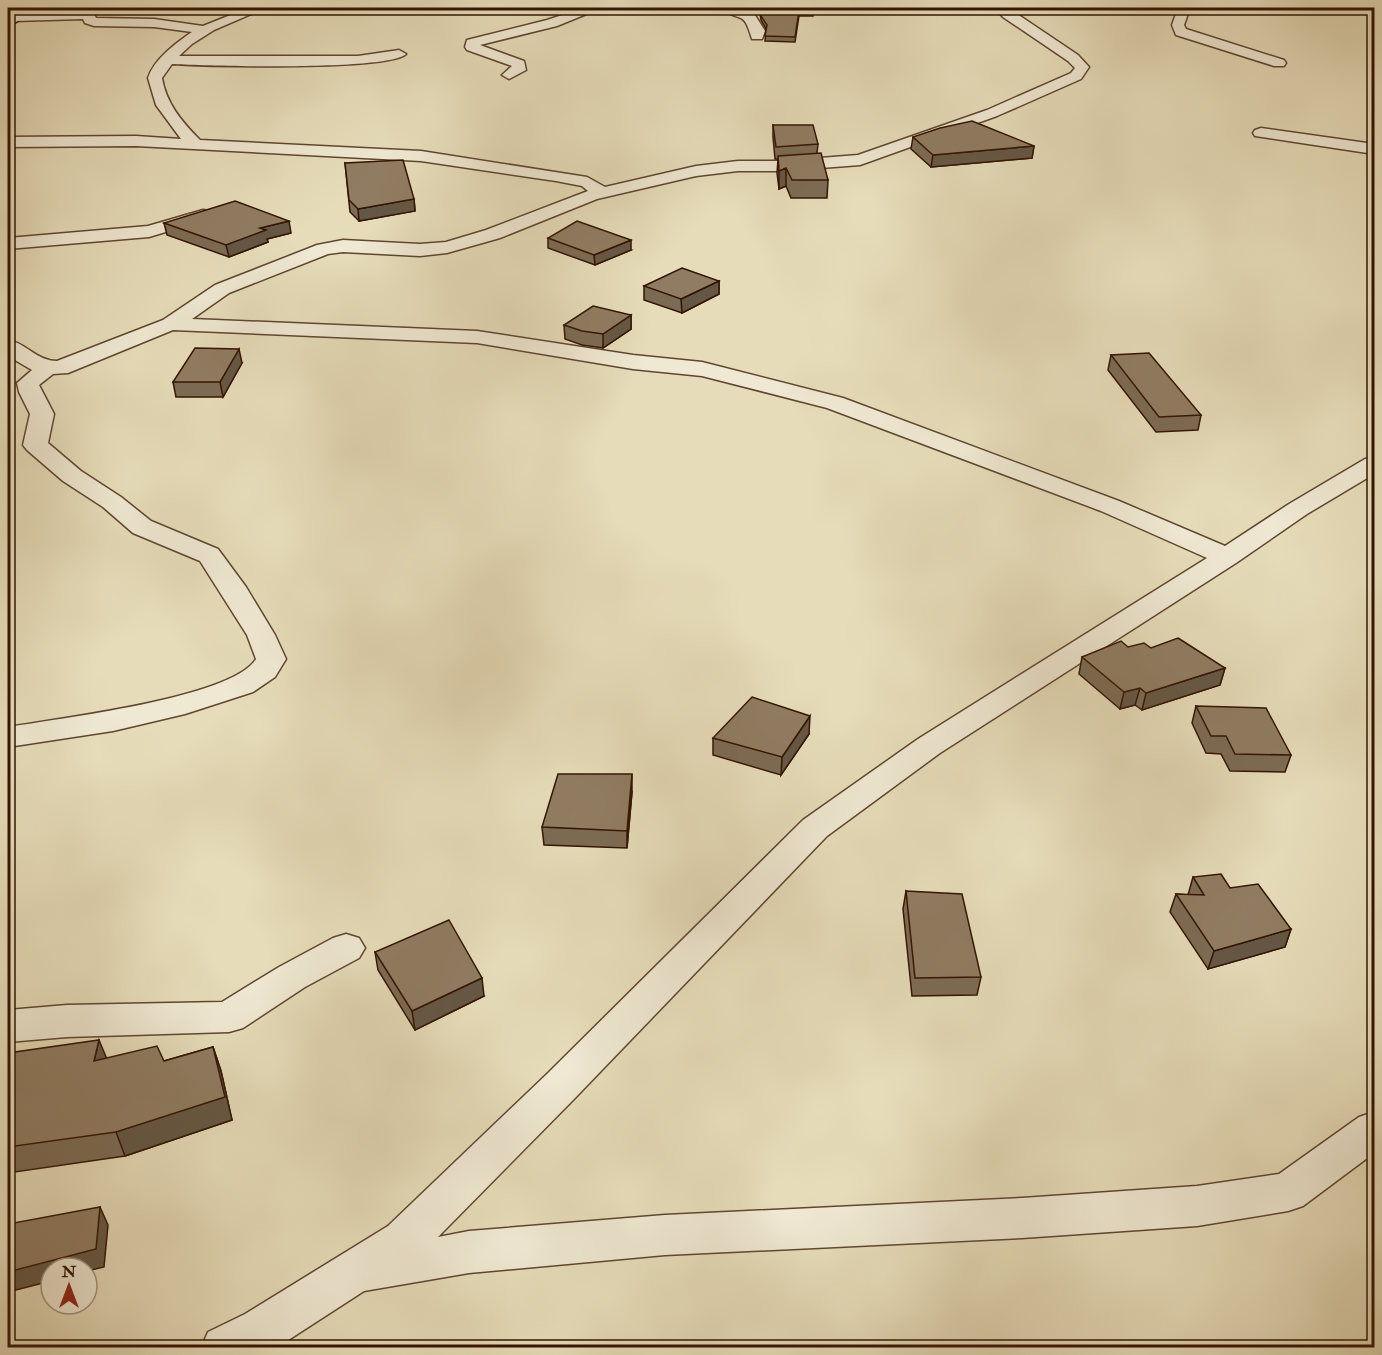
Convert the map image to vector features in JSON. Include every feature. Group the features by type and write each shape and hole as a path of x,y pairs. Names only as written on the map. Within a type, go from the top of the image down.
{"main road":[{"path":"11,19 30,8"}],"street":[{"path":"195,144 169,113 155,80 157,71 174,51 204,30 259,8"},
{"path":"509,75 519,69 519,64 472,47 472,43 552,23 595,8"},
{"path":"728,8 749,15 758,31 757,36"},
{"path":"8,346 24,357 48,368 60,368 170,324 222,289 324,249 343,246 420,250 447,247 493,234 535,216 602,193 696,171 738,166 782,166 860,160 992,113 1076,76 1082,67 1073,58 1001,8"},
{"path":"1184,8 1178,26 1181,32 1279,63"},
{"path":"1364,8 1374,9"},
{"path":"11,19 89,15 90,20 94,22 154,23 204,30"},
{"path":"168,60 208,62 358,60 399,54"},
{"path":"1261,133 1374,149"},
{"path":"8,142 136,141 421,156 587,182 602,193"},
{"path":"8,244 149,231 221,210"},
{"path":"170,324 477,337 633,362 702,369 835,403 1110,506 1227,557"},
{"path":"8,737 113,721 174,706 242,685 264,671 271,659 261,634 232,586 209,555 142,527 112,502 72,476 35,445 42,411 29,393 28,383 48,368"},
{"path":"225,1347 262,1329 404,1240 561,1086 815,828 929,746 1227,557 1298,509 1374,464"},
{"path":"8,1026 67,1021 229,1017 292,977 346,948"},
{"path":"351,1273 469,1252 665,1235 1022,1218 1197,1206 1288,1192 1374,1130"}],"building":[{"path":"760,8 812,8 813,11 799,11 795,37 765,36 767,25 761,16"},
{"path":"972,121 1034,146 933,155 913,137"},
{"path":"773,125 813,125 818,144 776,147"},
{"path":"821,153 828,180 792,180 786,168 779,171 778,156"},
{"path":"403,160 414,199 358,209 349,200 345,163"},
{"path":"235,201 289,221 260,228 266,230 226,245 164,223"},
{"path":"577,221 631,240 594,255 548,238"},
{"path":"682,268 719,281 681,299 644,286"},
{"path":"593,306 631,315 603,334 564,325"},
{"path":"195,348 239,349 220,382 173,382"},
{"path":"1149,353 1201,415 1159,417 1111,355"},
{"path":"1178,638 1225,668 1146,693 1140,688 1124,692 1082,657 1121,641 1128,647 1144,643 1151,648"},
{"path":"752,697 810,716 782,757 713,738"},
{"path":"1196,706 1266,708 1291,755 1235,754 1226,736 1211,736"},
{"path":"558,774 632,774 627,831 542,827"},
{"path":"1221,874 1230,888 1258,884 1291,929 1214,951 1176,894 1204,895 1193,877"},
{"path":"906,891 962,894 981,977 915,978"},
{"path":"449,920 482,978 412,1011 375,952"},
{"path":"99,1040 94,1061 157,1046 164,1061 213,1047 225,1097 116,1132 8,1147 8,1053"},
{"path":"100,1207 96,1249 69,1256 39,1256 39,1264 8,1272 8,1224"}]}
